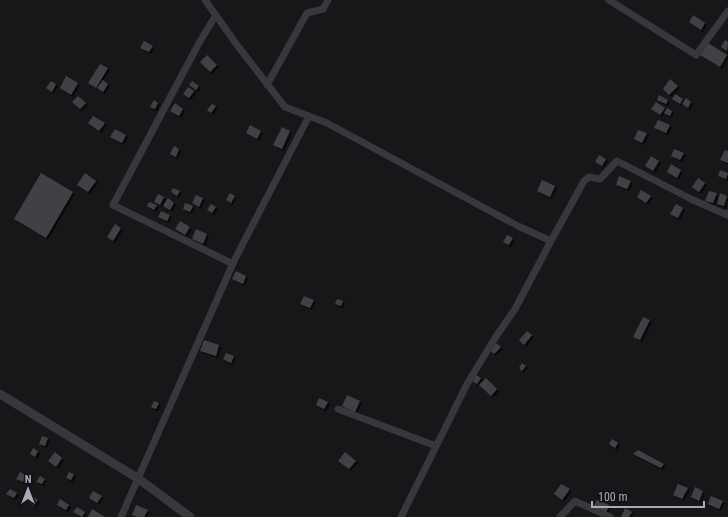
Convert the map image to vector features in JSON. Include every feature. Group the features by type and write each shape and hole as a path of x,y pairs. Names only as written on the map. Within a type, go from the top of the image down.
{"street":[{"path":"205,0 266,85 285,107 327,123 518,226 551,241"},
{"path":"266,85 307,13 323,8 328,0"},
{"path":"609,0 696,55 728,11"},
{"path":"216,16 199,43 113,205 233,264"},
{"path":"121,517 233,264 308,116"},
{"path":"401,517 467,384 495,338 515,309 584,181 589,177 600,179 612,169 617,161 691,199 728,215 728,213"},
{"path":"0,394 139,479 190,517"},
{"path":"338,409 436,446"},
{"path":"560,517 575,501 610,517"}],"building":[{"path":"693,15 705,23 701,30 689,22"},
{"path":"725,40 728,42 727,51 721,47"},
{"path":"144,41 153,46 149,52 140,48"},
{"path":"708,43 727,55 720,67 700,55"},
{"path":"207,55 217,65 210,72 200,62"},
{"path":"100,64 108,68 96,88 88,83"},
{"path":"66,76 78,83 71,95 60,88"},
{"path":"670,79 678,86 669,95 663,89"},
{"path":"103,80 108,84 103,92 97,88"},
{"path":"51,81 56,84 52,92 46,88"},
{"path":"192,81 199,86 196,90 189,85"},
{"path":"188,87 194,91 189,98 183,94"},
{"path":"675,94 683,99 680,104 672,99"},
{"path":"659,95 668,100 666,104 657,100"},
{"path":"78,96 86,103 80,109 72,102"},
{"path":"686,98 691,102 688,108 682,104"},
{"path":"154,100 158,103 155,109 150,107"},
{"path":"656,102 665,108 660,115 651,109"},
{"path":"175,103 183,109 179,116 170,111"},
{"path":"212,104 216,106 211,113 207,110"},
{"path":"667,108 672,111 670,116 664,113"},
{"path":"93,116 105,123 99,131 88,123"},
{"path":"658,120 670,125 666,133 654,128"},
{"path":"250,125 261,131 257,139 246,133"},
{"path":"282,127 290,131 282,149 273,145"},
{"path":"115,129 126,135 122,143 110,137"},
{"path":"638,130 647,133 642,143 634,139"},
{"path":"174,146 179,149 176,157 170,154"},
{"path":"674,149 684,153 680,160 671,156"},
{"path":"725,150 728,151 728,163 720,160"},
{"path":"599,155 606,159 602,166 595,162"},
{"path":"651,156 659,161 653,171 645,166"},
{"path":"671,164 681,170 677,178 667,172"},
{"path":"720,170 728,173 726,179 718,176"},
{"path":"41,173 73,192 46,238 14,219"},
{"path":"85,173 96,181 88,192 77,185"},
{"path":"619,176 631,181 627,189 616,185"},
{"path":"698,178 705,183 699,192 692,187"},
{"path":"542,180 555,186 550,197 537,191"},
{"path":"173,188 180,191 177,196 171,192"},
{"path":"641,190 651,196 646,203 637,197"},
{"path":"709,191 717,193 713,203 705,201"},
{"path":"230,193 235,196 231,203 226,200"},
{"path":"720,193 727,196 724,206 717,204"},
{"path":"158,194 164,197 160,205 154,202"},
{"path":"196,195 203,198 199,207 192,203"},
{"path":"168,198 174,203 170,210 163,206"},
{"path":"149,202 157,205 154,210 147,206"},
{"path":"185,203 193,206 190,212 183,209"},
{"path":"211,204 216,207 212,213 207,210"},
{"path":"676,204 683,208 678,218 670,214"},
{"path":"161,211 170,215 167,221 158,217"},
{"path":"180,221 190,227 185,235 175,229"},
{"path":"115,224 121,228 113,241 107,237"},
{"path":"196,229 207,234 203,244 192,239"},
{"path":"507,235 513,238 509,245 503,242"},
{"path":"236,271 246,276 243,284 232,279"},
{"path":"304,296 314,300 310,308 300,304"},
{"path":"337,299 343,301 341,306 335,304"},
{"path":"643,317 650,320 640,340 633,337"},
{"path":"527,331 532,335 524,345 519,340"},
{"path":"204,340 219,345 216,356 200,351"},
{"path":"496,343 501,347 494,354 490,350"},
{"path":"226,353 234,356 231,363 223,359"},
{"path":"522,363 526,366 522,371 519,368"},
{"path":"476,375 481,378 477,384 472,381"},
{"path":"486,378 497,389 491,396 479,385"},
{"path":"347,395 360,401 355,412 342,406"},
{"path":"319,398 328,402 324,409 316,405"},
{"path":"154,401 159,403 156,409 151,407"},
{"path":"42,436 48,438 45,446 39,444"},
{"path":"612,439 618,443 615,448 609,444"},
{"path":"33,448 38,451 35,457 30,454"},
{"path":"638,450 664,464 661,468 633,454"},
{"path":"55,452 62,458 56,467 48,461"},
{"path":"345,452 356,461 349,469 338,461"},
{"path":"20,472 26,475 23,482 16,479"},
{"path":"69,472 74,474 71,480 66,478"},
{"path":"40,476 45,479 42,484 36,482"},
{"path":"561,484 570,489 562,500 554,494"},
{"path":"678,484 688,488 682,499 673,495"},
{"path":"695,487 703,491 699,501 691,497"},
{"path":"10,489 17,493 14,498 6,494"},
{"path":"93,491 102,496 97,503 89,498"},
{"path":"31,495 38,500 34,506 27,500"},
{"path":"711,496 723,501 719,509 708,504"},
{"path":"60,499 69,505 66,510 57,505"},
{"path":"597,500 609,505 606,513 593,507"},
{"path":"136,505 148,510 144,517 132,515"},
{"path":"77,507 85,512 82,517 73,512"},
{"path":"625,508 632,512 629,517 621,517"},
{"path":"92,509 105,517 88,517"}]}
